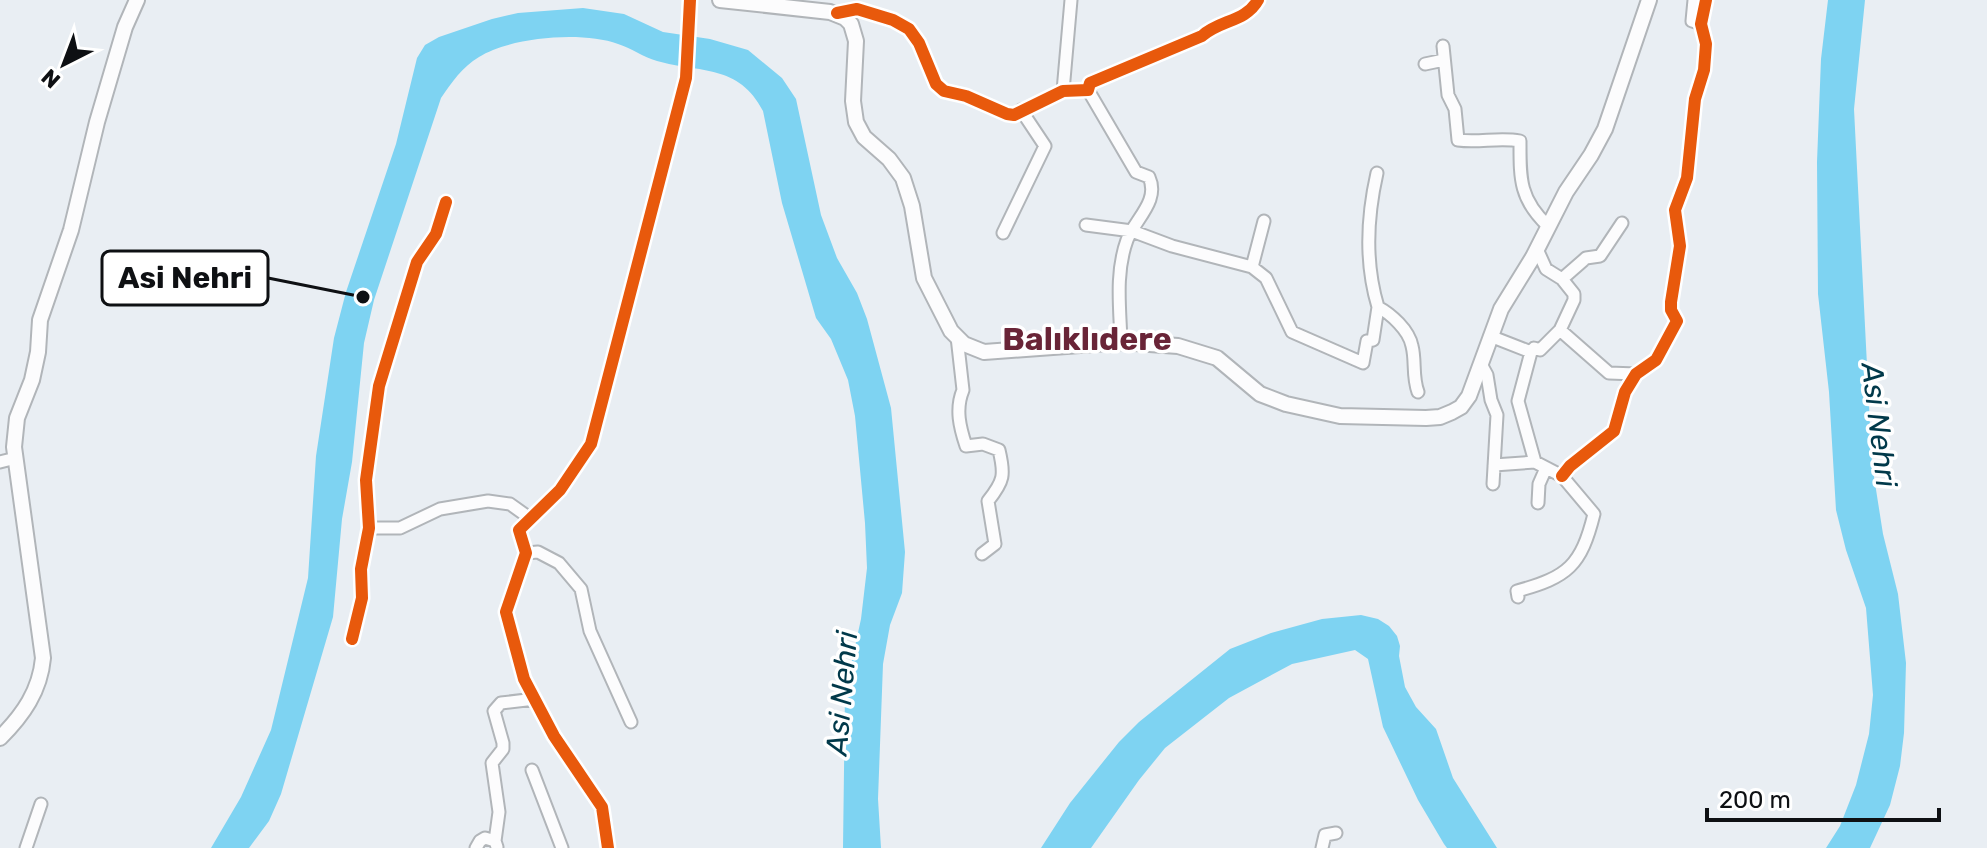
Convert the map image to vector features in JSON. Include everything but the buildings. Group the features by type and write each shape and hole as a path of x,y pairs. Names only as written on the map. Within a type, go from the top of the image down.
{"main road":[{"path":"0,738 15,723 36,691 43,658 14,428 34,371 40,320 71,230 97,122 125,27 137,0"},
{"path":"720,0 769,3 837,13 851,24 856,41 853,101 856,122 864,137 889,159 903,178 912,206 924,278 957,337 970,348 984,352 1121,342 1178,346 1217,358 1252,389 1272,399 1330,414 1360,418 1440,417 1465,403 1501,309 1605,129 1649,0"}],"street":[{"path":"1063,91 1071,0"},
{"path":"1121,342 1119,279 1124,251 1148,205 1151,182 1149,177 1136,172 1088,90 1090,83 1249,13 1258,0"},
{"path":"1694,0 1692,21 1701,24"},
{"path":"1562,476 1614,431 1625,392 1636,374 1656,360 1677,321 1671,310 1680,246 1675,210 1687,178 1695,99 1704,70 1706,44 1701,24 1706,0"},
{"path":"608,848 602,807 554,736 524,679 506,612 526,553 519,530 560,490 591,444 686,78 690,2"},
{"path":"837,13 857,9 893,20 909,29 919,43 936,84 944,91 966,96 1007,114 1014,115 1063,91 1088,90"},
{"path":"1443,46 1448,95 1455,109 1458,140 1476,143 1506,139 1520,141 1520,186 1535,214 1548,226"},
{"path":"1425,64 1444,60"},
{"path":"1003,233 1045,146 1021,110"},
{"path":"1086,225 1132,231 1172,246 1252,267 1266,278 1292,332 1363,363 1367,341 1373,340 1378,307 1370,280 1369,261 1371,206 1377,173"},
{"path":"352,639 361,606 361,569 369,528 366,480 379,386 417,262 436,234 446,202"},
{"path":"1252,267 1264,221"},
{"path":"1562,279 1586,258 1600,256 1622,223"},
{"path":"1537,249 1546,269 1562,279 1574,294 1560,330 1540,350 1534,348 1531,352 1518,401 1540,465 1538,503"},
{"path":"1378,307 1392,315 1412,343 1414,381 1418,392"},
{"path":"1560,330 1609,373 1636,374"},
{"path":"1490,336 1531,352"},
{"path":"957,337 963,390 959,425 966,446 983,444 999,450 1004,472 1000,487 988,501 995,544 982,554"},
{"path":"1481,364 1487,375 1497,415 1493,484"},
{"path":"0,462 16,458"},
{"path":"1494,465 1540,465 1562,476 1594,514 1591,527 1569,571 1543,584 1517,591 1518,597"},
{"path":"369,528 400,528 440,509 488,501 510,504 531,519"},
{"path":"526,553 548,556 575,578 586,602 590,631 631,722"},
{"path":"476,848 485,838 496,844 499,812 492,763 503,749 503,743 494,711 501,703 535,699"},
{"path":"532,770 562,848"},
{"path":"26,848 41,804"},
{"path":"1322,848 1325,835 1336,833"}],"water":[{"path":"1828,0 1865,0 1854,109 1872,464 1883,534 1898,594 1906,663 1900,766 1890,805 1870,848 1826,848 1840,826 1856,785 1869,734 1873,695 1866,608 1836,510 1829,392 1818,294 1817,162 1821,59"},
{"path":"583,8 624,14 663,32 710,39 748,50 782,78 796,99 821,215 837,258 857,293 867,319 891,408 905,552 902,593 890,625 883,664 878,799 881,848 843,848 845,692 861,619 867,568 855,416 848,380 831,339 816,318 782,203 763,111 742,85 717,73 657,61 603,40 567,37 528,41 493,50 467,65 441,98 374,300 364,343 333,617 281,794 269,821 249,848 211,848 241,797 271,730 308,578 316,456 334,338 346,292 396,144 417,58 425,45 439,37 492,19 518,13"},
{"path":"1361,615 1378,619 1397,636 1405,687 1416,707 1436,729 1453,778 1497,848 1447,848 1444,844 1418,800 1383,727 1368,659 1355,650 1292,664 1229,698 1165,748 1091,848 1041,848 1070,803 1119,742 1139,722 1230,649 1271,633 1322,619"}],"cycle path":[{"path":"608,848 602,807 554,736 524,679 506,612 526,553 519,530 560,490 591,444 686,78 690,0"},
{"path":"837,13 857,9 893,20 909,29 919,43 936,84 944,91 966,96 1014,115 1063,91 1088,90 1090,83 1202,36 1247,13 1258,0"},
{"path":"1562,476 1614,431 1625,392 1636,374 1656,360 1677,321 1671,310 1680,246 1675,210 1687,178 1695,99 1704,70 1706,44 1701,24 1706,0"},
{"path":"352,639 362,598 361,569 369,528 366,480 379,386 417,262 436,234 446,202"}],"place":[{"name":"Asi Nehri","path":"363,297"}],"district":[{"name":"Balıklıdere","path":"1087,339"}]}
